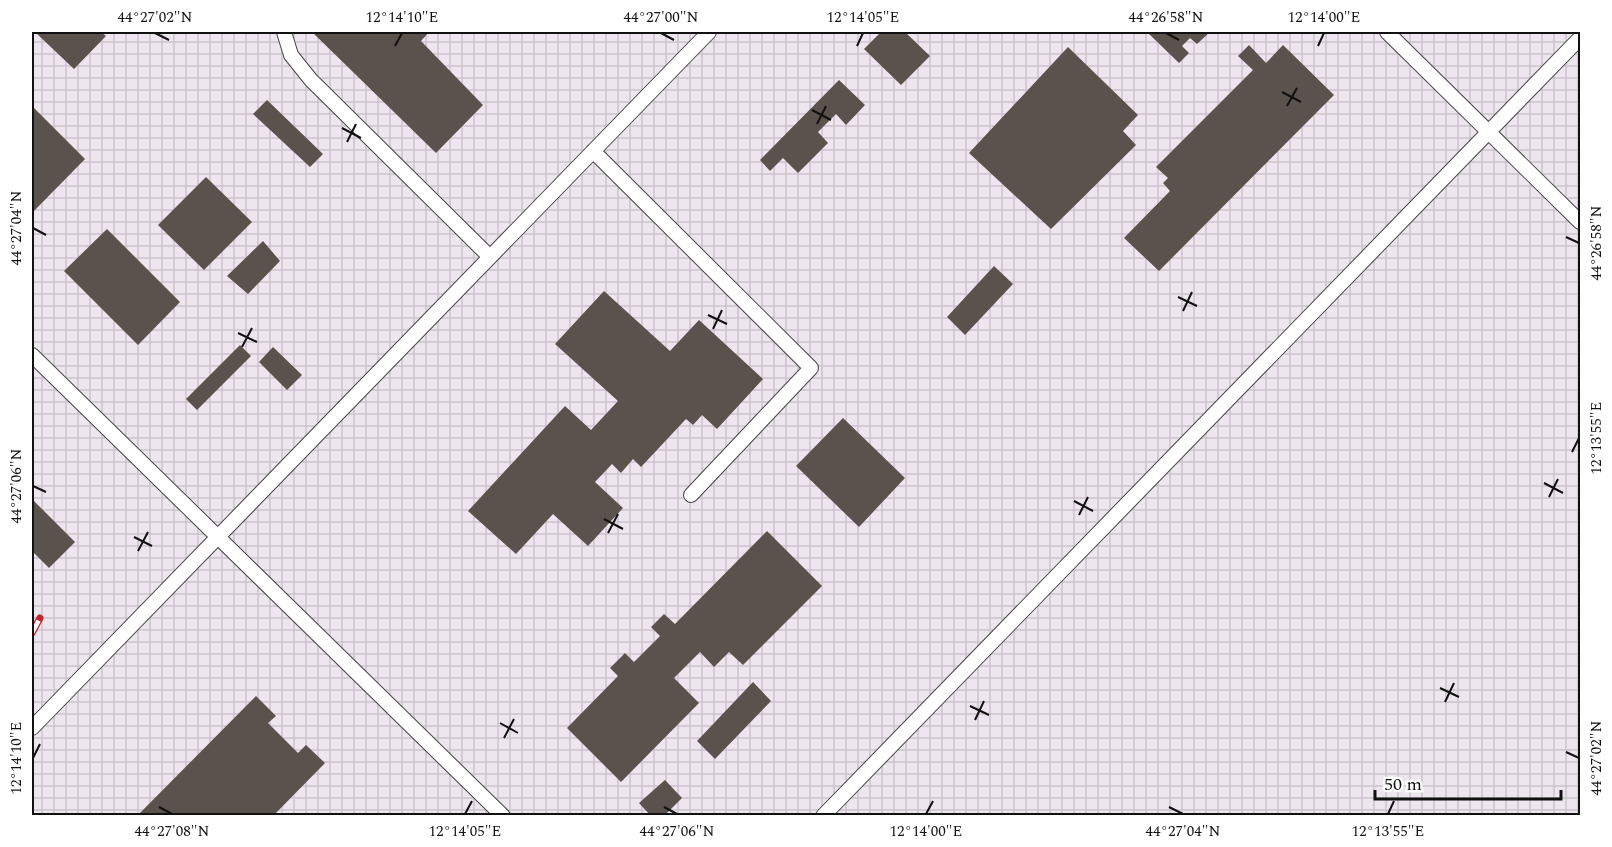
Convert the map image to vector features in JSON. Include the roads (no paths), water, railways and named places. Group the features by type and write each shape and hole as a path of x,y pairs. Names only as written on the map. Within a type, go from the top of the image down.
{"lane":[{"path":"284,32 291,55 311,80 490,257"},
{"path":"32,728 710,32"},
{"path":"1387,32 1581,222"},
{"path":"823,816 1581,38"},
{"path":"593,151 811,368 691,495"},
{"path":"32,355 503,816"}],"railway":[{"path":"32,633 40,618"}]}
